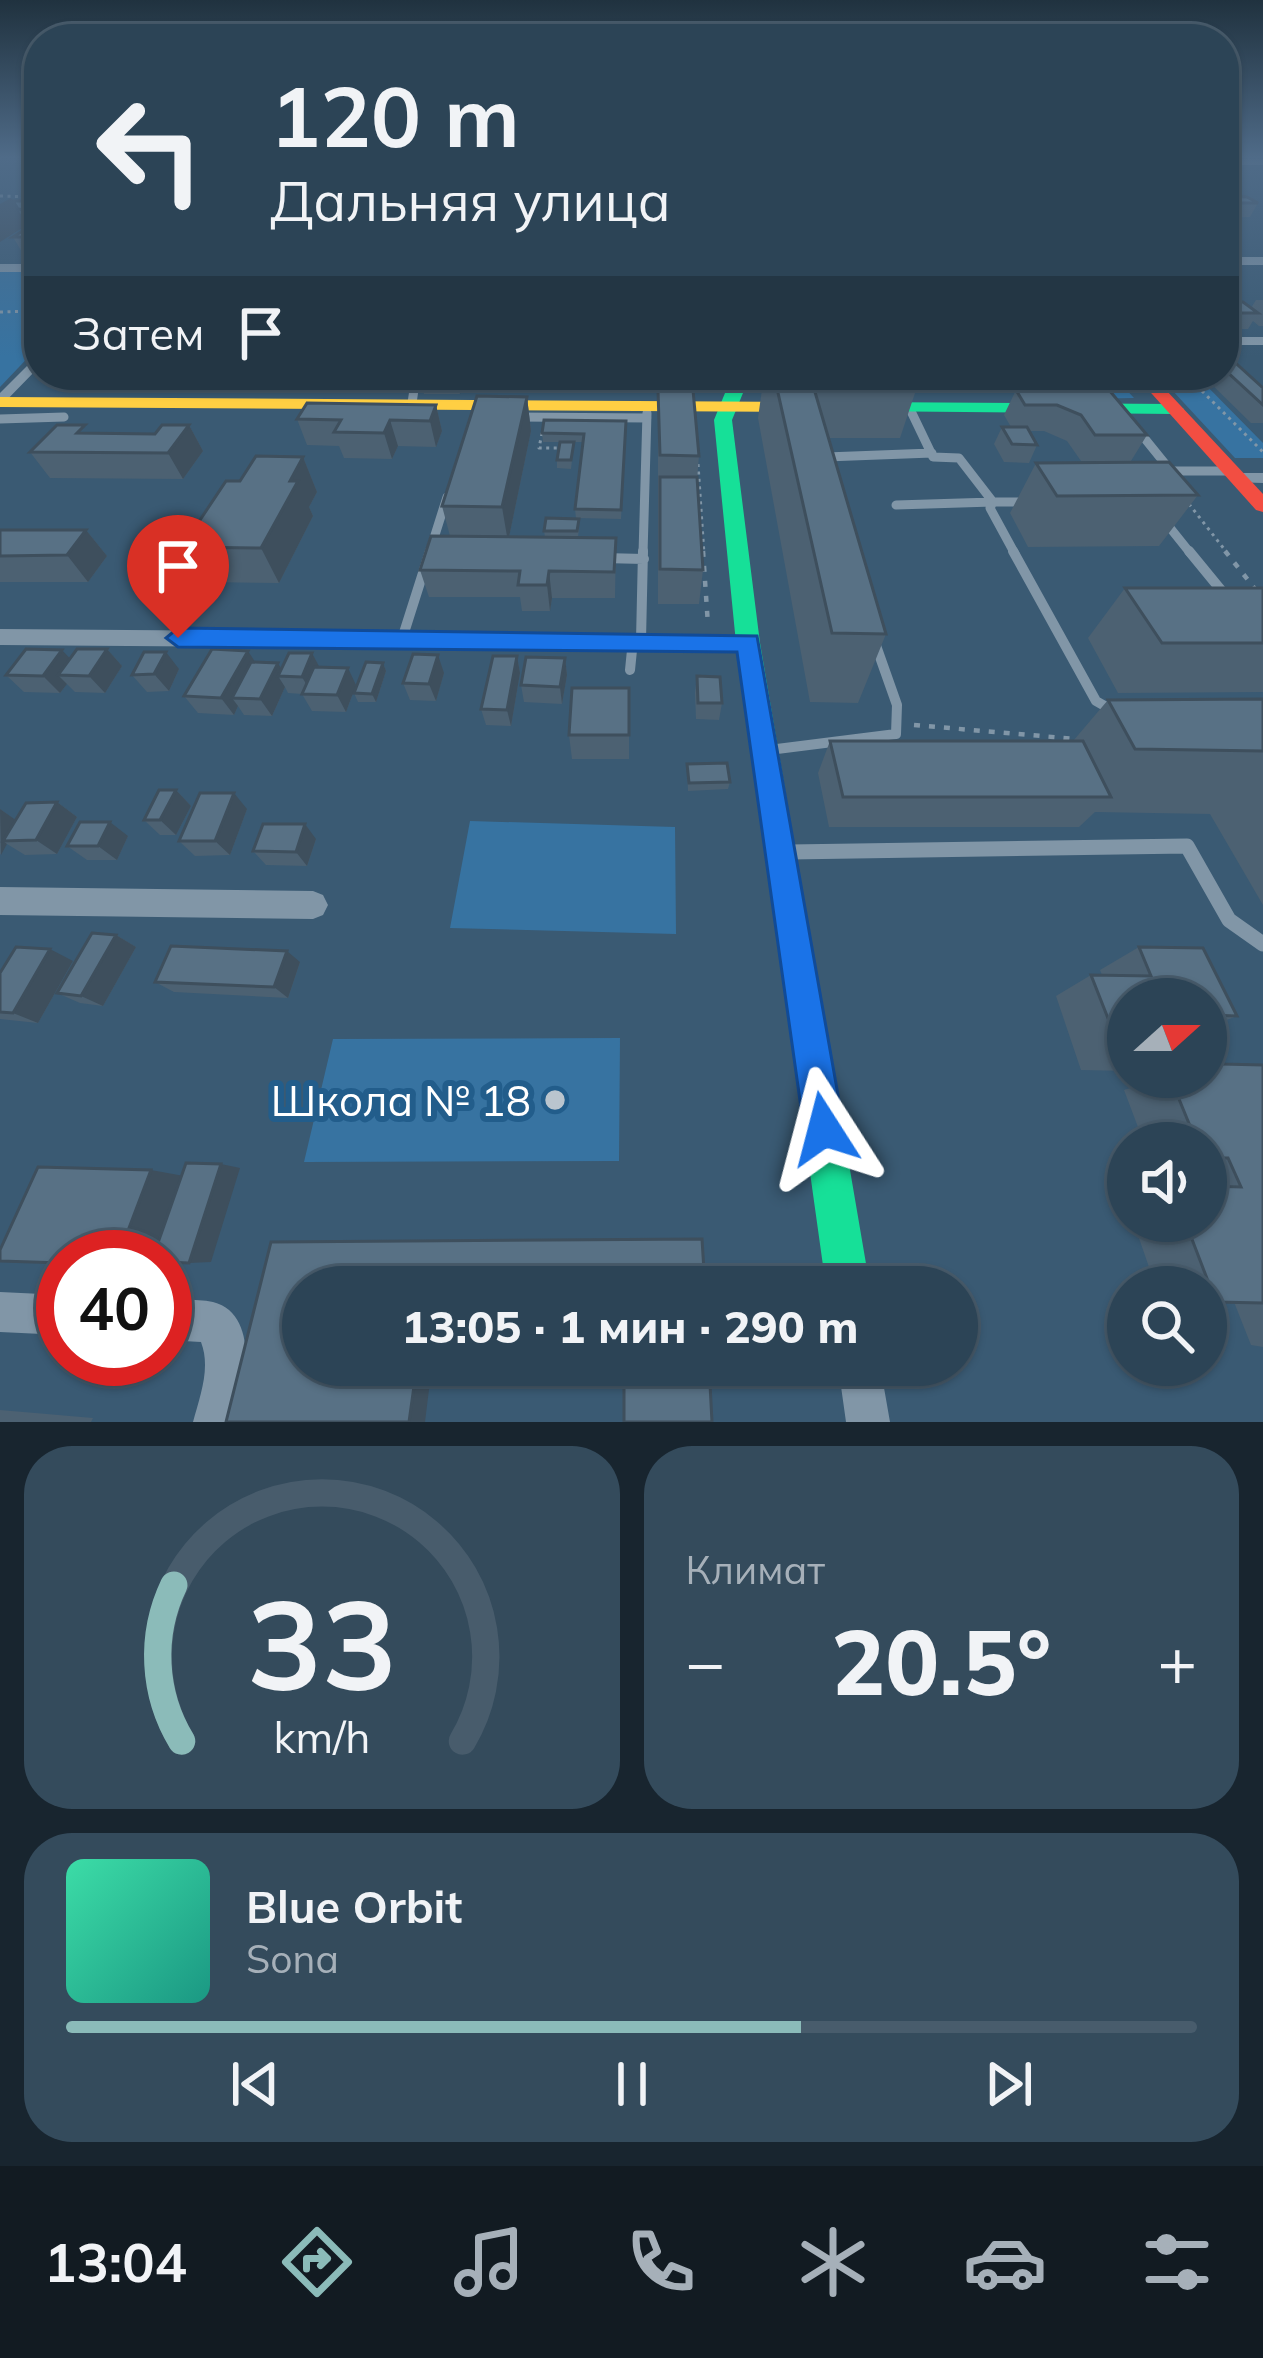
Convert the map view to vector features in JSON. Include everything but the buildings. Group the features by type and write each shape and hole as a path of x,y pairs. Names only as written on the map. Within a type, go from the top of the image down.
{"street":[{"path":"0,402 24,375"},
{"path":"0,402 380,390"},
{"path":"422,390 648,412 727,406 1120,413 1175,409"},
{"path":"734,390 723,420 748,643 845,1266"},
{"path":"1157,390 1243,476 1263,506"},
{"path":"0,637 748,643"},
{"path":"0,901 313,905"},
{"path":"0,1312 36,1314"},
{"path":"192,1321 212,1322 226,1339 229,1369 215,1422"},
{"path":"862,1386 868,1422"}],"lane":[{"path":"1028,390 1041,408"},
{"path":"909,407 933,455"},
{"path":"472,416 554,425 648,412 644,559 630,670"},
{"path":"1120,413 1171,471 1243,476"},
{"path":"0,419 64,417"},
{"path":"832,479 826,457 959,458 993,502"},
{"path":"401,639 453,476"},
{"path":"993,502 990,508 1096,701 1117,713 1138,713"},
{"path":"896,505 1040,502"},
{"path":"1144,505 1159,515 1241,615"},
{"path":"428,556 447,557"},
{"path":"594,558 644,559"},
{"path":"767,750 896,734 897,705 872,634"},
{"path":"783,853 1187,846 1229,920 1263,944"}],"path":[{"path":"1099,390 1120,413"},
{"path":"1201,390 1263,452"},
{"path":"554,425 543,428 539,448 562,448"},
{"path":"697,445 708,625"},
{"path":"645,491 700,492"},
{"path":"1184,498 1263,599"},
{"path":"896,723 1080,740"}],"shaded area":[{"path":"0,272 24,272 24,362 0,387"},
{"path":"1012,390 1127,390 1134,398 1019,400"},
{"path":"1172,390 1211,390 1263,443 1263,458 1235,458"},
{"path":"470,821 675,827 676,934 450,928"},
{"path":"620,1038 619,1161 304,1162 333,1039"}],"traffic: fast":[{"path":"734,390 723,420 748,643 845,1266"},
{"path":"861,407 1175,409"}],"traffic: slow":[{"path":"0,402 806,407"}],"traffic: jam":[{"path":"1157,390 1263,506"}],"place":[{"name":"Школа № 18","path":"555,1100"}],"route":[{"path":"178,638 748,643 824,1129"}]}
